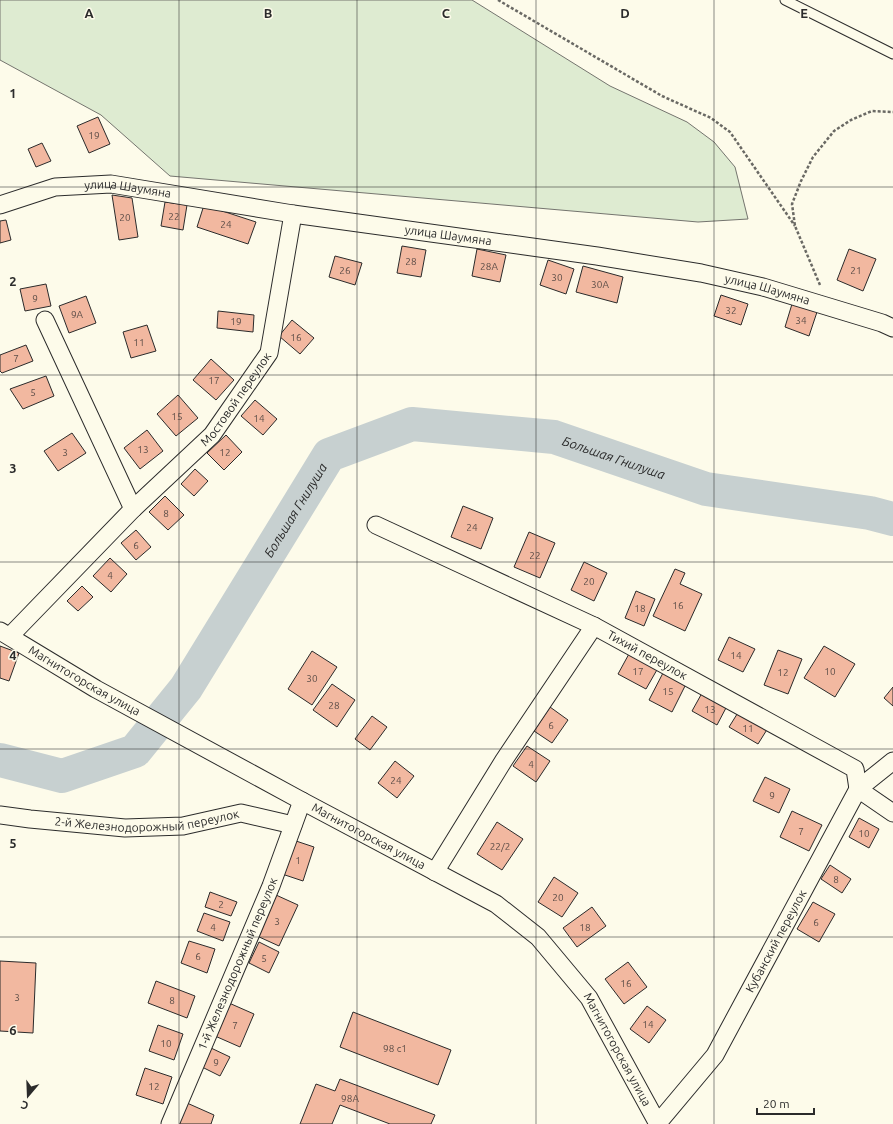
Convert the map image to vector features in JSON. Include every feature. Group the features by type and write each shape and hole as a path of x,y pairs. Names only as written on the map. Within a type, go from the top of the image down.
{"street":[{"name":"улица Шаумяна","path":"0,205 55,187 111,184 293,214 596,256 701,273 762,286 882,323 893,328"},
{"name":"Мостовой переулок","path":"5,634 133,509 212,435 269,353 293,214"},
{"path":"45,320 133,509"},
{"name":"Тихий переулок","path":"376,525 594,626 855,769 858,789"},
{"path":"435,872 504,760 594,626"},
{"name":"Магнитогорская улица","path":"5,634 96,689 496,904 538,937 589,998 658,1123"},
{"name":"Кубанский переулок","path":"658,1123 715,1055 858,789 893,760"},
{"path":"858,789 893,813"},
{"name":"1-й Железнодорожный переулок","path":"170,1124 271,886 302,801"},
{"name":"2-й Железнодорожный переулок","path":"0,815 124,828 183,826 241,813 293,825"}],"lane":[{"path":"785,0 893,54"}],"path":[{"path":"498,0 662,96 711,118 730,132 795,226 815,272 827,306"},
{"path":"795,226 792,204 801,181 813,157 834,131 851,120 872,111 893,112"}],"green space":[{"path":"0,0 472,0 610,86 687,122 714,142 735,167 748,219 698,222 170,176 101,115 0,60"}],"building":[{"path":"98,117 110,144 89,153 77,126"},
{"path":"42,143 51,161 36,167 28,149"},
{"path":"112,195 132,198 138,237 119,240"},
{"path":"165,202 187,205 183,230 161,226"},
{"path":"204,205 256,222 248,244 197,227"},
{"path":"6,220 11,240 0,243 0,221"},
{"path":"402,246 426,250 421,277 397,273"},
{"path":"477,249 506,255 500,282 472,276"},
{"path":"849,249 876,259 863,291 837,280"},
{"path":"335,256 362,263 355,285 329,277"},
{"path":"548,260 574,269 566,294 540,285"},
{"path":"583,266 623,277 617,303 576,292"},
{"path":"46,284 51,306 25,311 20,289"},
{"path":"721,295 748,304 741,325 714,316"},
{"path":"86,296 96,323 69,333 59,306"},
{"path":"792,304 817,312 809,336 785,327"},
{"path":"218,311 254,315 253,332 217,328"},
{"path":"292,320 314,338 300,354 279,336"},
{"path":"147,325 156,351 131,358 123,332"},
{"path":"26,345 33,361 2,373 0,371 0,355"},
{"path":"211,359 234,380 216,400 193,380"},
{"path":"46,376 54,396 23,409 10,389"},
{"path":"178,395 198,418 176,436 157,414"},
{"path":"255,400 277,419 263,435 241,416"},
{"path":"147,430 163,451 140,469 124,448"},
{"path":"72,433 86,453 58,471 44,451"},
{"path":"226,435 242,452 224,470 207,453"},
{"path":"195,469 208,481 194,496 181,484"},
{"path":"165,496 184,515 168,530 149,512"},
{"path":"463,506 493,518 481,549 451,537"},
{"path":"136,530 151,547 136,560 121,543"},
{"path":"529,532 555,543 540,578 514,567"},
{"path":"110,558 127,574 111,592 93,576"},
{"path":"584,562 607,573 594,601 571,590"},
{"path":"675,569 685,573 680,584 702,594 685,631 653,616"},
{"path":"82,586 93,597 78,611 67,601"},
{"path":"636,591 655,599 644,626 625,618"},
{"path":"729,637 755,649 743,672 718,660"},
{"path":"0,646 19,653 9,681 0,678"},
{"path":"824,646 855,664 835,697 804,678"},
{"path":"778,650 802,659 788,694 764,685"},
{"path":"312,651 337,667 312,705 288,689"},
{"path":"630,652 658,668 646,689 618,674"},
{"path":"664,671 687,682 672,712 649,700"},
{"path":"332,684 355,700 337,727 313,710"},
{"path":"893,687 893,706 884,698"},
{"path":"702,693 727,706 717,725 692,711"},
{"path":"550,707 568,720 552,743 534,731"},
{"path":"739,711 768,728 758,744 729,727"},
{"path":"372,716 387,727 370,750 355,739"},
{"path":"527,746 550,761 536,782 513,766"},
{"path":"395,761 414,776 397,798 378,783"},
{"path":"765,777 790,789 779,813 753,801"},
{"path":"792,811 822,825 809,851 780,837"},
{"path":"859,818 879,829 869,848 849,837"},
{"path":"497,822 523,839 502,870 477,854"},
{"path":"293,840 314,847 303,881 282,874"},
{"path":"830,865 851,879 842,893 821,879"},
{"path":"554,877 578,893 562,917 538,902"},
{"path":"210,892 237,902 231,916 205,907"},
{"path":"276,895 298,905 279,946 257,936"},
{"path":"813,902 835,914 819,942 797,929"},
{"path":"592,907 606,926 577,947 563,928"},
{"path":"204,913 230,922 223,941 197,931"},
{"path":"189,941 215,949 207,973 181,963"},
{"path":"259,942 279,952 269,973 249,963"},
{"path":"0,961 36,963 33,1033 0,1031"},
{"path":"628,962 647,987 624,1004 605,979"},
{"path":"156,981 195,996 187,1018 148,1003"},
{"path":"229,1003 254,1014 240,1047 215,1036"},
{"path":"647,1006 666,1020 649,1043 630,1029"},
{"path":"353,1012 451,1050 438,1085 340,1047"},
{"path":"158,1025 183,1034 174,1060 149,1051"},
{"path":"211,1048 230,1057 220,1076 202,1067"},
{"path":"145,1068 172,1077 163,1104 136,1095"},
{"path":"340,1079 435,1115 431,1124 390,1124 340,1105 332,1124 300,1124 316,1084 335,1091"},
{"path":"187,1103 214,1115 211,1124 178,1124"}],"waterway":[{"name":"Большая Гнилуша","path":"0,760 62,776 135,751 186,688 329,455 412,424 554,437 706,489 870,513 893,519"}]}
